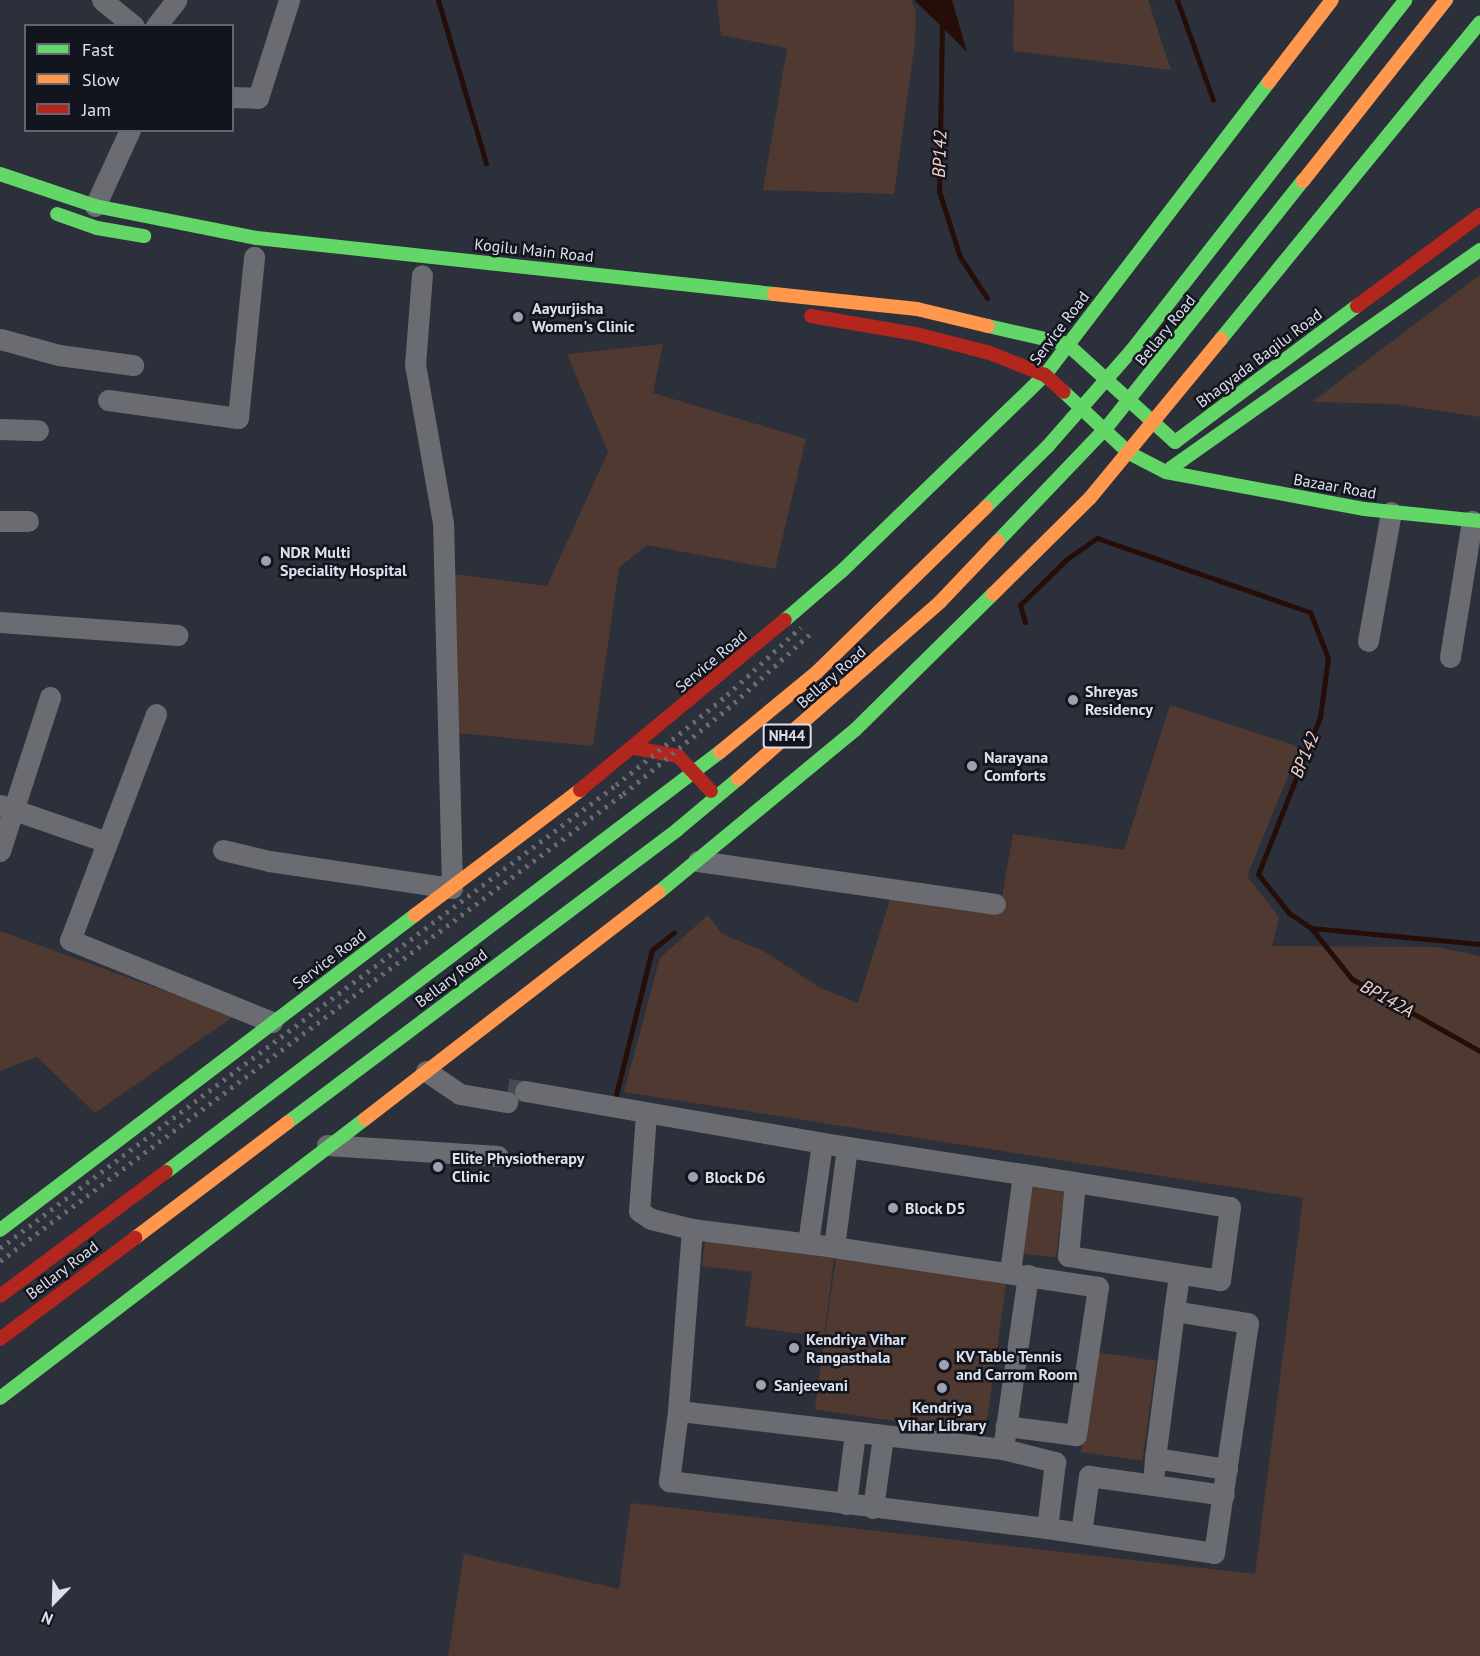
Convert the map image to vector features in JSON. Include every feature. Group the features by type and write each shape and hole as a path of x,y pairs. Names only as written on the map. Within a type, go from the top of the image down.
{"main road":[{"name":"Service Road","path":"0,1230 635,748 843,570 1045,375 1332,0"},
{"name":"Bellary Road","path":"0,1296 675,790 817,672 1048,446 1132,350 1405,0"},
{"name":"Bellary Road","path":"0,1338 677,830 835,698 940,602 1142,386 1446,0"},
{"path":"0,1398 705,856 855,730 1083,505 1129,453 1480,23"},
{"name":"Kogilu Main Road","path":"0,174 95,206 257,238 917,309 1067,344"},
{"path":"43,209 97,228 164,240"},
{"name":"Bhagyada Bagilu Road","path":"1148,463 1480,216"},
{"path":"1166,472 1184,458 1221,436 1480,250"},
{"path":"395,252 413,274"},
{"path":"916,334 917,309"},
{"path":"800,315 916,334 990,353 1045,375 1129,453"},
{"path":"1067,344 1175,442 1184,458 1185,475"},
{"name":"Bazaar Road","path":"1129,453 1166,472 1391,512 1476,521"},
{"path":"635,748 678,756 702,778 718,809 718,829 705,856"}],"street":[{"path":"102,0 132,24"},
{"path":"158,24 176,0"},
{"path":"234,97 258,98 289,0"},
{"path":"95,206 129,132"},
{"path":"108,400 238,418 254,256"},
{"path":"223,850 269,861 452,888 443,523 415,365 413,274"},
{"path":"0,339 59,355 133,365"},
{"path":"0,429 38,430"},
{"path":"1368,641 1391,512"},
{"path":"0,520 28,521"},
{"path":"1450,657 1476,521"},
{"path":"0,622 178,635"},
{"path":"0,850 7,807 50,698"},
{"path":"156,714 70,940 272,1022"},
{"path":"7,807 107,842"},
{"path":"705,856 995,904"},
{"path":"432,1066 476,1086 516,1096 645,1118 822,1143 1075,1182 1230,1207 1220,1280 1068,1256 1075,1182"},
{"path":"432,1066 460,1094 516,1096"},
{"path":"645,1118 639,1211 651,1219 692,1229 1095,1285 1099,1290 1076,1435 1006,1426"},
{"path":"808,1244 822,1143"},
{"path":"327,1145 498,1156"},
{"path":"834,1247 847,1147"},
{"path":"1003,1449 1019,1273 1023,1174"},
{"path":"692,1229 671,1484 1047,1528 1214,1553 1248,1323 1174,1311"},
{"path":"1152,1484 1179,1275"},
{"path":"678,1411 1003,1449 1055,1462 1047,1528"},
{"path":"846,1504 855,1432"},
{"path":"873,1508 883,1436"},
{"path":"1155,1458 1227,1469"},
{"path":"1081,1533 1089,1476 1224,1495"}],"shaded area":[{"path":"717,0 911,0 916,12 915,42 894,194 763,190 787,48 721,35"},
{"path":"914,0 952,0 967,52 944,29"},
{"path":"1014,0 1148,0 1171,70 1013,51"},
{"path":"1480,275 1480,417 1394,404 1312,402"},
{"path":"663,344 653,393 806,439 775,569 647,545 619,568 593,746 457,733 454,574 547,586 608,452 567,354"},
{"path":"1170,705 1300,747 1247,876 1279,917 1272,946 1436,947 1480,956 1480,1656 448,1656 464,1554 619,1589 631,1503 1255,1574 1303,1198 624,1092 660,958 708,915 722,934 762,950 819,987 858,1003 892,893 1000,908 1013,834 1124,850"},
{"path":"0,931 234,1016 95,1113 37,1057 0,1071"},
{"path":"1031,1184 1065,1188 1056,1258 1022,1253"},
{"path":"705,1241 834,1258 824,1337 745,1326 752,1272 702,1266"},
{"path":"837,1251 1007,1275 985,1433 815,1409"},
{"path":"1095,1352 1156,1361 1142,1461 1081,1452"}],"waterway":[{"path":"438,0 486,163"},
{"path":"1177,0 1213,100"},
{"name":"BP142","path":"942,25 939,191 960,257 987,298"},
{"name":"BP142","path":"1025,622 1020,605 1067,559 1097,538 1310,612 1328,658 1320,717 1258,874 1289,913 1311,928 1480,944"},
{"name":"BP142A","path":"1311,928 1352,979 1480,1051"},
{"path":"616,1095 652,950 674,932"}],"tunnel":[{"path":"508,1089 525,1091"}],"railway":[{"path":"0,1248 616,785 727,695 801,627"},
{"path":"0,1261 623,794 734,703 810,634"}],"traffic: fast":[{"path":"986,507 1048,446 1132,350 1405,0"},
{"path":"1221,339 1480,23"},
{"path":"785,620 843,570 1045,375 1269,82"},
{"path":"0,174 95,206 257,238 774,294"},
{"path":"998,541 1107,427 1303,181"},
{"path":"57,214 97,228 144,236"},
{"path":"1171,468 1480,250"},
{"path":"988,326 1067,344 1175,442 1357,306"},
{"path":"1064,392 1129,453 1166,472 1364,509 1480,521"},
{"path":"659,892 855,730 993,594"},
{"path":"166,1172 720,752"},
{"path":"287,1123 677,830 738,779"},
{"path":"0,1230 415,915"},
{"path":"0,1398 365,1119"}],"traffic: slow":[{"path":"1269,82 1332,0"},
{"path":"1303,181 1446,0"},
{"path":"774,294 917,309 988,326"},
{"path":"993,594 1090,498 1221,339"},
{"path":"720,752 817,672 986,507"},
{"path":"738,779 940,602 998,541"},
{"path":"415,915 580,790"},
{"path":"365,1119 659,892"},
{"path":"135,1238 287,1123"}],"traffic: jam":[{"path":"1357,306 1480,215"},
{"path":"811,316 916,334 990,353 1045,375 1064,392"},
{"path":"580,790 785,620"},
{"path":"635,748 678,756 711,791"},
{"path":"0,1296 166,1172"},
{"path":"0,1339 135,1238"}],"place":[{"name":"Aayurjisha Women's Clinic","path":"518,317"},
{"name":"NDR Multi Speciality Hospital","path":"266,561"},
{"name":"Shreyas Residency","path":"1073,700"},
{"name":"Narayana Comforts","path":"972,766"},
{"name":"Elite Physiotherapy Clinic","path":"438,1167"},
{"name":"Block D6","path":"693,1177"},
{"name":"Block D5","path":"893,1208"},
{"name":"Kendriya Vihar Rangasthala","path":"794,1348"},
{"name":"KV Table Tennis and Carrom Room","path":"944,1365"},
{"name":"Sanjeevani","path":"761,1385"},
{"name":"Kendriya Vihar Library","path":"942,1388"}]}
